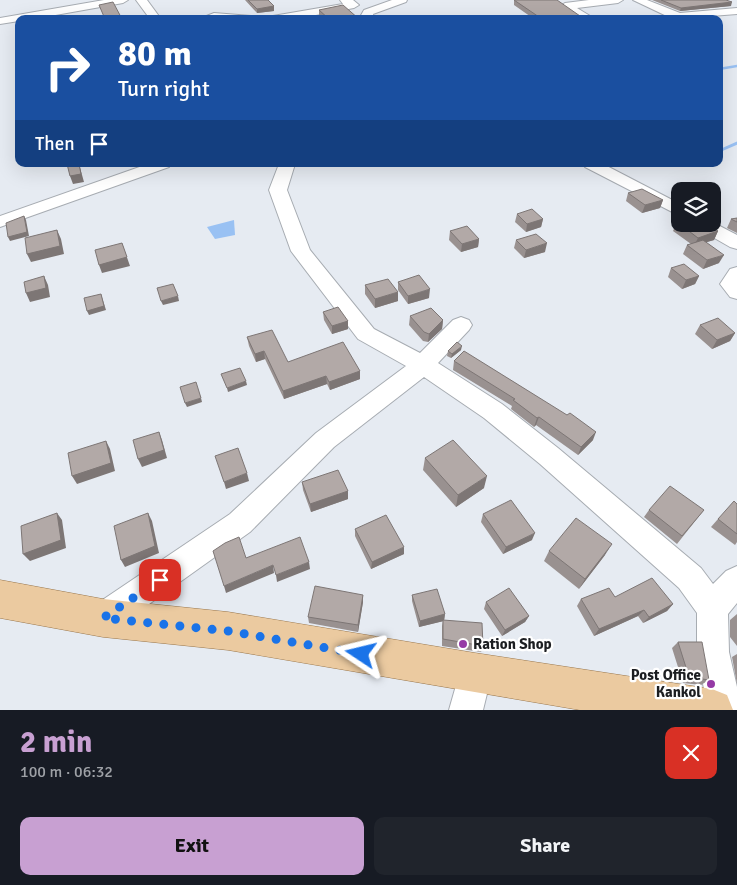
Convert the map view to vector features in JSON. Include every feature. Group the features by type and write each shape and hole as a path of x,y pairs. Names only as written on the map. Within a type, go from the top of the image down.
{"main road":[{"path":"0,599 103,618 228,631 475,673 712,710"}],"street":[{"path":"35,15 124,0"},
{"path":"141,0 153,15"},
{"path":"368,15 368,12 402,0"},
{"path":"582,15 565,6 618,0"},
{"path":"638,0 675,15"},
{"path":"292,15 350,3 364,15"},
{"path":"699,15 737,11"},
{"path":"0,21 15,18"},
{"path":"0,222 155,167"},
{"path":"286,167 278,190 301,251 366,334 423,365 493,411 549,456 690,578 712,608 713,652 725,710"},
{"path":"597,167 671,206"},
{"path":"717,232 737,243"},
{"path":"737,274 730,284 737,292"},
{"path":"103,618 240,523 325,440 423,365 462,325"},
{"path":"712,608 737,581"},
{"path":"466,710 475,673"}],"water":[{"path":"234,220 235,235 215,239 207,227"}],"building":[{"path":"248,0 268,0 274,6 257,9"},
{"path":"514,0 557,0 579,15 536,15"},
{"path":"661,0 726,0 732,2 681,8"},
{"path":"113,2 120,15 103,15 99,5"},
{"path":"343,5 354,15 325,15 319,10"},
{"path":"68,167 80,167 81,174 70,176"},
{"path":"642,189 663,200 645,205 628,193"},
{"path":"532,209 543,219 527,224 517,214"},
{"path":"24,216 27,232 8,237 6,223"},
{"path":"467,226 479,239 462,244 450,231"},
{"path":"57,230 60,246 27,254 25,238"},
{"path":"690,232 715,232 698,238"},
{"path":"536,234 547,243 526,250 516,240"},
{"path":"703,240 724,255 707,260 687,245"},
{"path":"122,243 127,257 99,265 95,250"},
{"path":"684,264 699,276 686,280 671,268"},
{"path":"419,275 430,289 408,296 398,282"},
{"path":"44,276 46,288 26,293 24,282"},
{"path":"388,279 398,292 375,299 365,285"},
{"path":"173,284 178,296 161,301 157,288"},
{"path":"101,294 104,306 87,311 84,298"},
{"path":"338,307 348,321 332,326 323,312"},
{"path":"431,308 443,320 429,334 424,332 410,316"},
{"path":"718,318 735,333 717,340 700,325"},
{"path":"272,330 288,362 343,342 360,371 329,382 326,376 283,391 264,351 255,354 247,337"},
{"path":"457,342 462,346 452,354 448,351"},
{"path":"464,351 567,415 570,413 596,432 581,447 539,417 537,418 513,400 515,399 454,361"},
{"path":"240,368 246,381 227,388 221,374"},
{"path":"196,382 201,398 185,403 180,387"},
{"path":"159,432 164,450 138,459 133,440"},
{"path":"453,440 487,476 458,495 425,458"},
{"path":"106,441 111,463 72,476 68,453"},
{"path":"238,448 247,473 224,482 215,456"},
{"path":"338,470 348,491 310,504 302,482"},
{"path":"670,486 704,510 682,536 649,510"},
{"path":"511,500 535,533 506,547 483,514"},
{"path":"734,501 737,504 737,534 718,519"},
{"path":"57,513 61,540 23,554 21,526"},
{"path":"148,513 155,546 121,560 114,526"},
{"path":"386,515 404,547 372,562 355,529"},
{"path":"576,518 612,544 585,579 549,551"},
{"path":"239,537 246,558 300,537 309,562 276,575 273,565 224,586 213,551"},
{"path":"652,578 673,604 649,617 644,610 599,629 581,599 609,588 615,597"},
{"path":"315,586 363,595 358,625 308,617"},
{"path":"509,588 529,616 505,630 486,602"},
{"path":"437,589 445,614 420,621 412,595"},
{"path":"443,620 482,623 483,646 443,639"},
{"path":"678,642 702,642 709,680 689,677"}],"waterway":[{"path":"723,68 737,66"},
{"path":"723,149 737,143"}],"place":[{"name":"Ration Shop","path":"463,644"},
{"name":"Post Office Kankol","path":"711,684"}],"route":[{"path":"160,580 103,618 228,631 361,654"}]}
